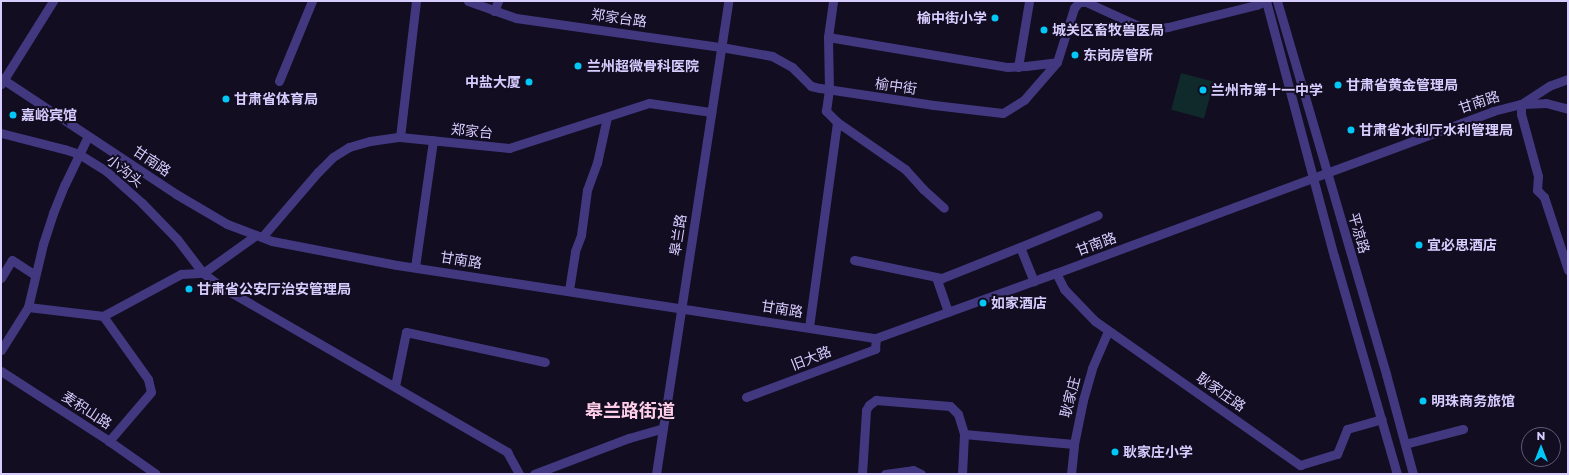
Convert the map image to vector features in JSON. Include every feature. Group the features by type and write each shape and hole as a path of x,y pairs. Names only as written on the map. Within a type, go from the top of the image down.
{"street":[{"path":"2,81 53,1"},
{"path":"279,81 312,1"},
{"path":"400,137 416,1"},
{"name":"郑家台路","path":"468,1 516,18 721,47"},
{"path":"494,11 498,1"},
{"name":"皋兰路","path":"656,474 728,1"},
{"path":"833,1 828,38 829,90 826,111 837,122 905,169 923,189 944,208"},
{"path":"1018,66 1029,1"},
{"name":"榆中街","path":"721,47 772,56 792,67 811,86 829,90 934,105 1003,113 1024,100 1057,62 1074,8 1079,2 1086,2 1141,27 1152,29 1168,27 1256,5 1266,1"},
{"name":"平凉路","path":"1266,1 1334,256 1397,474"},
{"name":"平凉路","path":"1277,1 1413,474"},
{"path":"828,38 1007,67 1057,62"},
{"path":"1568,79 1549,86 1521,104 1522,114 1538,176 1537,190 1544,197 1568,270"},
{"name":"甘南路","path":"2,81 176,194 227,224 272,241 415,267 876,338 1493,111 1521,104 1546,103 1568,109"},
{"name":"郑家台","path":"203,273 259,236 333,157 349,147 370,141 400,137 509,148 649,103 711,112"},
{"path":"569,290 575,251 581,235 587,190 597,163 607,116"},
{"path":"809,327 837,122"},
{"name":"小沟头","path":"1,133 79,154 105,170 142,203 177,239 203,273 220,286 276,320 394,386 507,452 519,474"},
{"path":"1,350 28,307 35,275 53,213 88,136"},
{"path":"415,267 433,140"},
{"path":"854,260 942,278 1098,216"},
{"path":"1020,247 1034,281"},
{"path":"1,278 12,260 35,275"},
{"path":"28,307 102,316 181,274 203,273"},
{"name":"耿家庄路","path":"1056,273 1064,289 1095,321 1300,465 1337,454 1347,430 1382,419"},
{"path":"936,277 948,312"},
{"path":"102,316 148,379 151,392 109,441"},
{"name":"耿家庄","path":"1071,474 1074,444 1092,368 1108,330"},
{"path":"394,386 406,332 545,362"},
{"name":"旧大路","path":"746,397 876,349 876,338"},
{"name":"麦积山路","path":"1,371 109,441 156,474"},
{"path":"862,474 866,410 869,405 876,400 950,406 958,414 964,434 962,474"},
{"path":"534,474 629,438 663,428"},
{"path":"1405,444 1463,429"},
{"path":"964,434 1074,444"},
{"path":"885,474 913,470 921,474"}],"green space":[{"path":"1181,73 1214,82 1204,119 1171,110"}],"place":[{"name":"榆中街小学","path":"995,18"},
{"name":"城关区畜牧兽医局","path":"1044,30"},
{"name":"东岗房管所","path":"1075,55"},
{"name":"兰州超微骨科医院","path":"578,66"},
{"name":"中盐大厦","path":"529,82"},
{"name":"甘肃省黄金管理局","path":"1338,85"},
{"name":"兰州市第十一中学","path":"1203,90"},
{"name":"甘肃省体育局","path":"226,99"},
{"name":"嘉峪宾馆","path":"13,115"},
{"name":"甘肃省水利厅水利管理局","path":"1351,130"},
{"name":"宜必思酒店","path":"1419,245"},
{"name":"甘肃省公安厅治安管理局","path":"189,289"},
{"name":"如家酒店","path":"983,303"},
{"name":"明珠商务旅馆","path":"1423,401"},
{"name":"耿家庄小学","path":"1115,452"}],"district":[{"name":"皋兰路街道","path":"630,411"}]}
